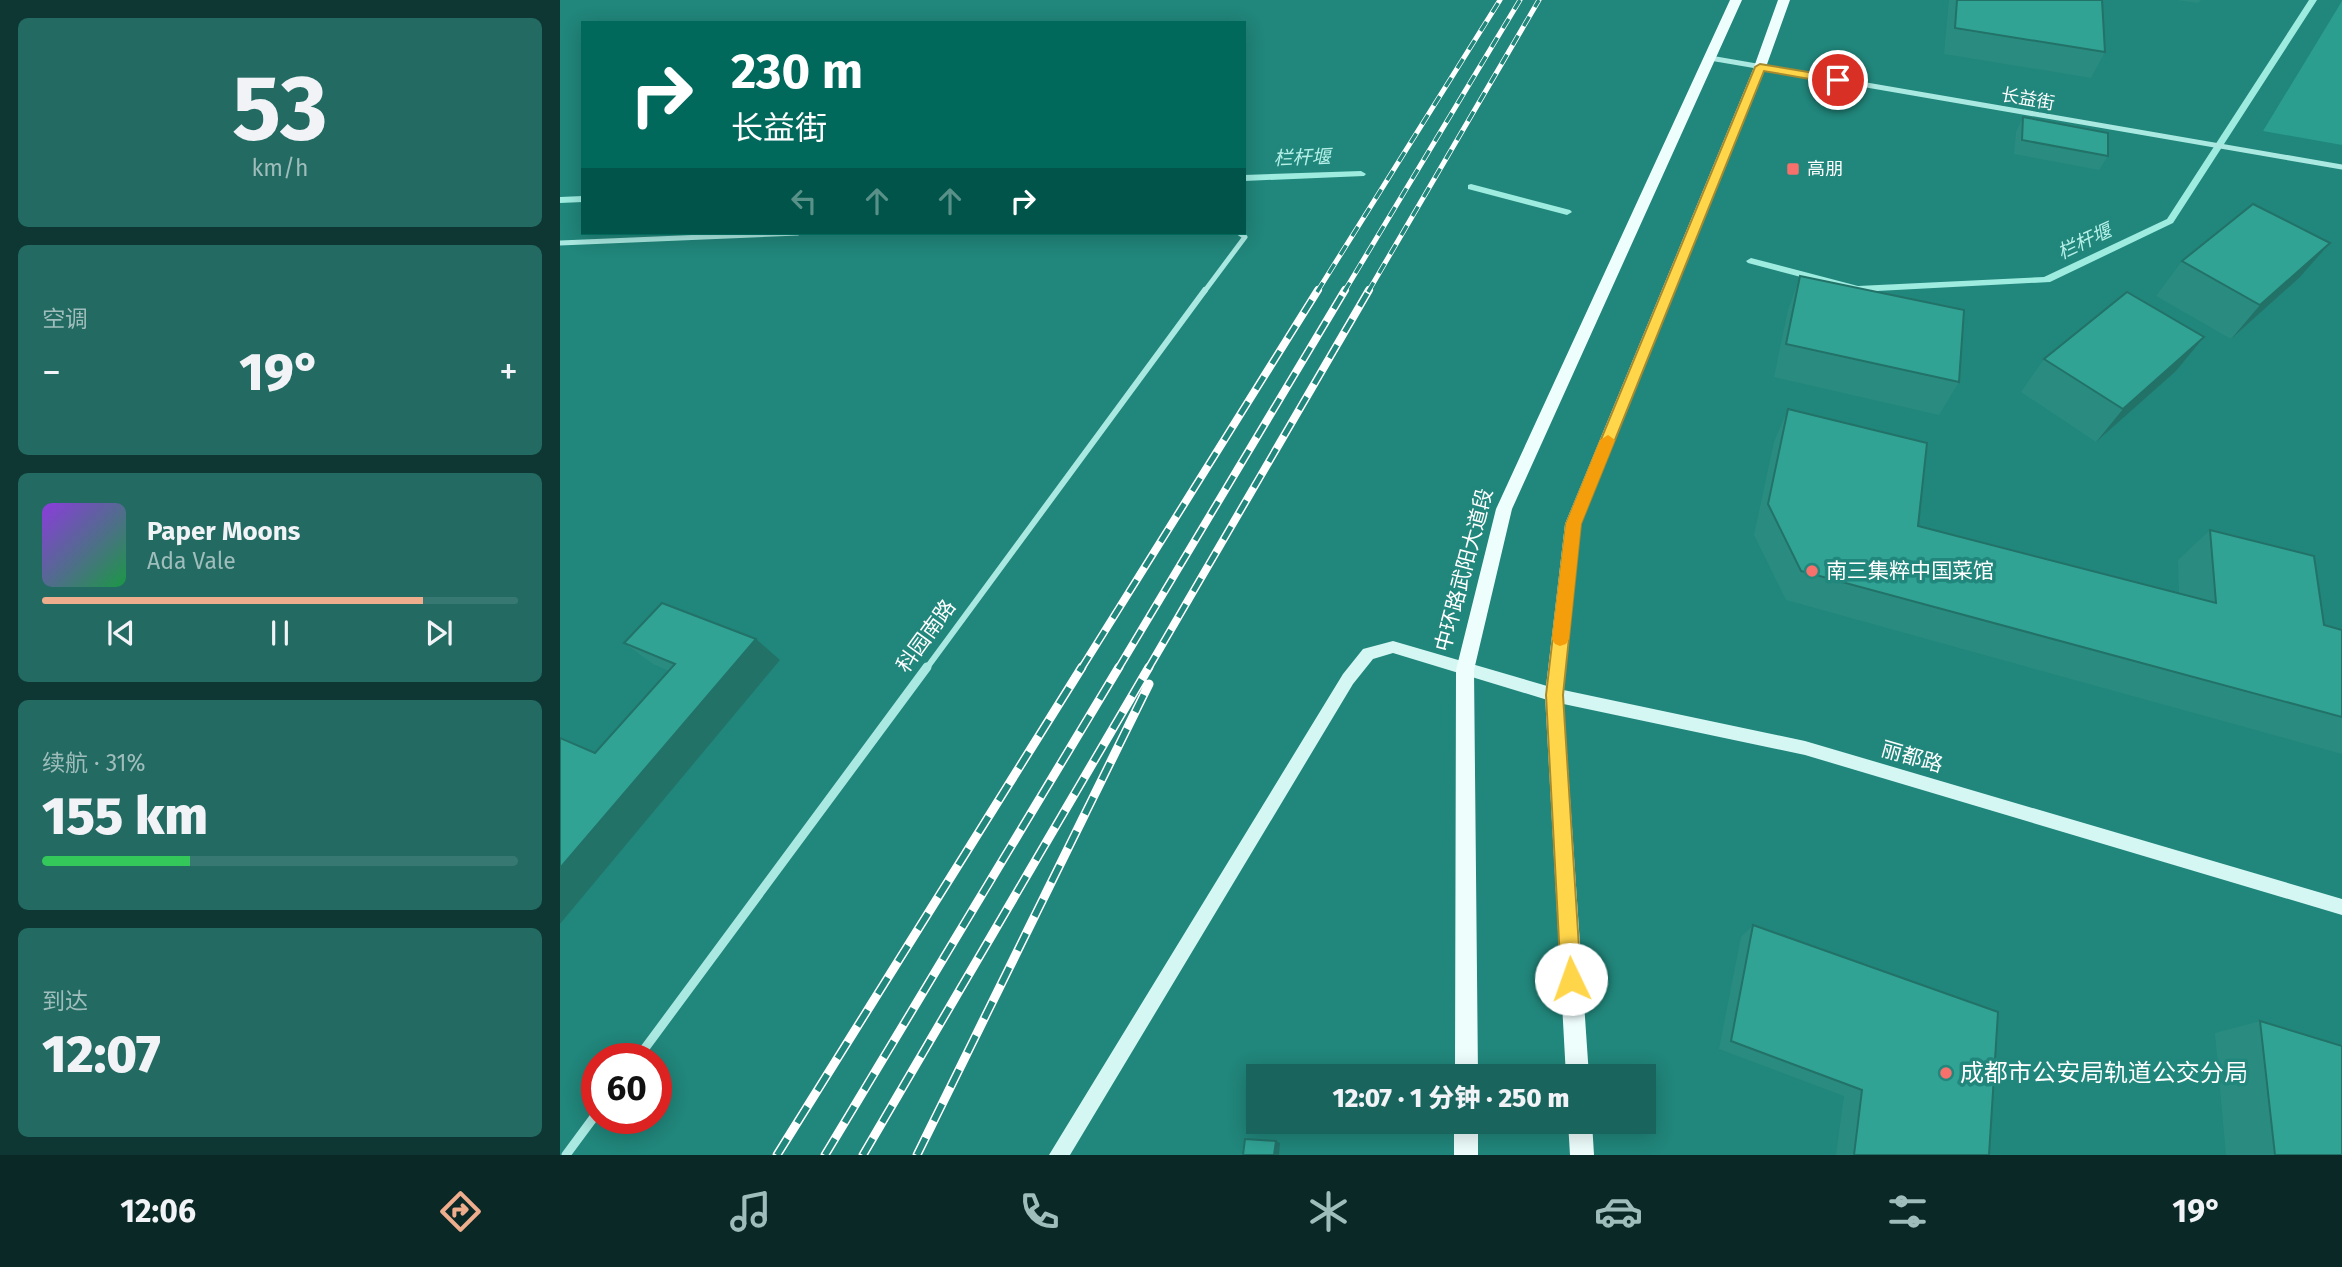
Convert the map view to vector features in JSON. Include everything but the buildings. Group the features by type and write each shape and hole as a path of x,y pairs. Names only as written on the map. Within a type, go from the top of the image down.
{"main road":[{"name":"中环路武阳大道段","path":"1466,1064 1465,670 1504,509 1736,0"},
{"path":"1576,1064 1554,695 1573,524 1760,67 1784,0"},
{"path":"1466,1134 1466,1155"},
{"path":"1581,1134 1582,1155"}],"street":[{"name":"长益街","path":"1710,58 2342,167"},
{"path":"560,243 750,235"},
{"name":"科园南路","path":"649,1043 1242,235"},
{"name":"丽都路","path":"1059,1155 1348,679 1368,654 1393,647 1554,695 1805,748 2342,906"},
{"path":"566,1155 582,1134"}],"green space":[{"path":"2342,1 2342,145 2263,131"}],"waterway":[{"name":"栏杆堰","path":"1751,261 1858,289 2046,280 2170,221 2313,0"},
{"name":"栏杆堰","path":"1246,178 1361,174"},
{"name":"栏杆堰","path":"1471,187 1567,212"},
{"name":"栏杆堰","path":"560,200 581,199"}],"railway":[{"path":"1317,292 1500,0"},
{"path":"1344,292 1520,0"},
{"path":"1368,292 1539,0"},
{"path":"1081,669 1318,290"},
{"path":"1118,669 1345,290"},
{"path":"1148,669 1369,290"},
{"path":"777,1155 1082,667"},
{"path":"825,1155 1119,667"},
{"path":"863,1155 1149,667"},
{"path":"917,1155 1149,684"}],"slow traffic":[{"path":"1560,639 1573,524 1608,440"}],"place":[{"name":"高朋","path":"1793,169"},
{"name":"南三集粹中国菜馆","path":"1812,571"},
{"name":"成都市公安局轨道公交分局","path":"1946,1073"}],"route":[{"path":"1571,979 1554,695 1573,524 1760,67 1838,80"}]}
